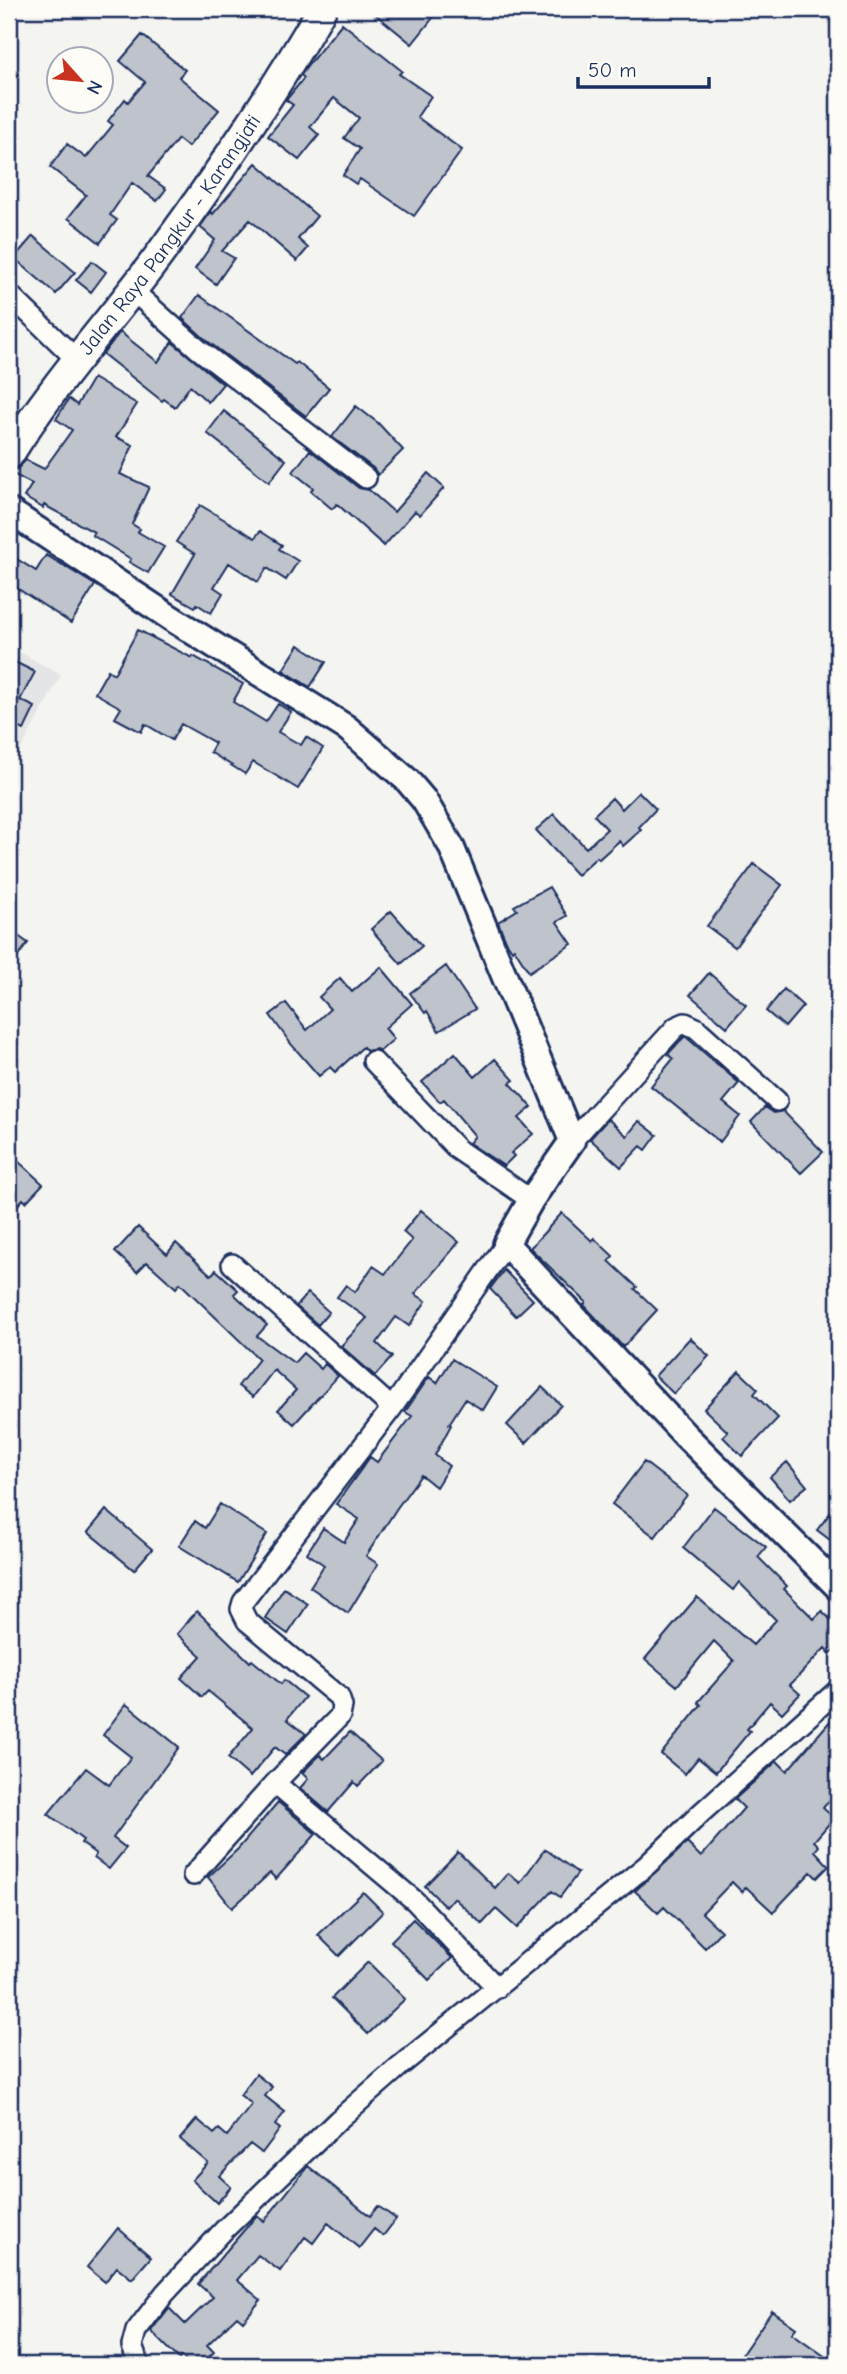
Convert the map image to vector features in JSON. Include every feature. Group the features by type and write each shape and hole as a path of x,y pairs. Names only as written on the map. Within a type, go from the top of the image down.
{"main road":[{"name":"Jalan Raya Pangkur - Karangjati","path":"9,455 216,176 286,71 322,9"}],"street":[{"path":"132,290 198,349 366,478"},
{"path":"9,294 77,360"},
{"path":"9,511 171,618 347,729 407,780 424,800 451,846 572,1141"},
{"path":"193,1875 275,1783 340,1716 342,1706 339,1697 247,1621 241,1609 243,1602 393,1408 506,1244 531,1200 572,1141 676,1027 685,1023 696,1028 777,1101"},
{"path":"373,1061 457,1149 531,1200"},
{"path":"506,1244 685,1435 838,1587"},
{"path":"232,1264 393,1408"},
{"path":"139,2365 132,2346 136,2331 165,2293 224,2230 347,2112 647,1865 838,1690"},
{"path":"275,1783 415,1901 498,1988"}],"shaded area":[{"path":"9,646 61,675 9,771"}],"building":[{"path":"369,9 440,9 412,44"},
{"path":"342,23 402,71 399,74 431,96 417,117 462,150 414,216 360,179 356,184 343,175 360,149 344,138 359,118 334,98 310,127 319,135 299,160 268,136 293,105 286,100 304,78 301,75"},
{"path":"142,35 185,70 179,77 219,110 188,147 178,139 148,176 166,189 157,201 132,183 110,215 117,220 100,243 68,218 86,195 50,167 67,144 86,158 113,125 108,121 112,116 116,116 116,111 125,99 128,102 145,82 120,61"},
{"path":"256,163 317,216 298,239 308,248 297,261 250,220 222,251 234,258 216,284 195,269 215,240 200,227"},
{"path":"33,236 75,272 56,294 14,258"},
{"path":"92,261 106,272 91,292 76,280"},
{"path":"199,295 295,364 297,362 329,388 306,416 206,340 182,318"},
{"path":"120,332 158,362 172,342 223,384 208,402 190,386 175,407 164,399 162,401 103,354"},
{"path":"93,378 137,404 116,437 133,445 120,474 149,487 132,524 140,529 138,532 164,547 148,573 92,535 94,532 24,497 32,484 9,472 17,469 26,460 44,469 72,430 56,419 69,399 77,405"},
{"path":"356,406 378,423 403,450 378,475 373,468 332,437"},
{"path":"224,411 286,460 269,482 207,433"},
{"path":"310,450 359,488 369,490 394,512 428,473 444,488 420,515 415,511 384,546 337,504 332,509 311,491 313,488 293,472"},
{"path":"200,505 255,538 260,531 282,545 279,549 298,561 286,580 267,568 258,582 229,563 214,587 223,593 211,613 172,594 195,554 176,542"},
{"path":"9,554 36,571 46,555 95,585 71,623 9,583"},
{"path":"138,630 243,684 233,702 266,722 278,704 291,712 278,732 301,745 306,737 323,748 298,789 253,762 245,774 210,752 215,743 181,724 172,740 145,724 141,732 115,718 121,708 95,693 108,670 114,674"},
{"path":"299,645 326,662 310,687 283,670"},
{"path":"9,659 35,672 20,700 35,707 24,730 9,723"},
{"path":"639,792 656,809 639,827 641,830 623,846 619,841 577,875 536,830 554,814 586,848 607,829 594,815 612,798 622,809"},
{"path":"754,864 782,885 735,947 707,926"},
{"path":"549,887 567,916 557,922 572,944 529,972 514,948 512,950 506,941 498,922 517,910 514,906"},
{"path":"391,911 422,946 401,964 371,929"},
{"path":"14,933 28,943 9,968 9,940"},
{"path":"446,966 475,1009 439,1031 427,1011 425,1013 410,993"},
{"path":"381,967 412,1004 385,1028 394,1039 380,1051 367,1051 363,1047 335,1072 330,1067 319,1076 270,1015 286,1003 307,1030 330,1009 319,997 340,978 352,992"},
{"path":"709,973 746,1005 727,1027 690,995"},
{"path":"784,989 803,1006 785,1027 766,1011"},
{"path":"685,1036 739,1083 723,1102 740,1116 720,1142 651,1086 673,1059 668,1054"},
{"path":"455,1053 475,1077 495,1059 514,1080 510,1083 532,1107 519,1118 533,1134 511,1153 514,1156 504,1166 469,1143 475,1136 444,1099 440,1102 422,1082"},
{"path":"765,1107 774,1113 783,1111 823,1152 801,1173 751,1122"},
{"path":"608,1119 627,1136 639,1121 657,1135 646,1150 641,1146 621,1167 590,1139"},
{"path":"18,1161 43,1184 26,1202 23,1199 9,1215 9,1171"},
{"path":"421,1210 459,1242 415,1294 426,1301 409,1326 396,1317 377,1343 392,1357 375,1376 341,1346 367,1318 337,1297 346,1285 355,1292 373,1266 385,1274 412,1240 403,1232"},
{"path":"562,1213 613,1256 609,1261 657,1310 623,1347 584,1305 586,1302 530,1248"},
{"path":"138,1227 167,1254 176,1243 211,1275 216,1270 238,1290 234,1294 267,1325 257,1336 294,1363 303,1353 321,1369 325,1364 338,1376 294,1424 278,1410 296,1390 274,1370 253,1397 238,1386 259,1359 180,1283 176,1288 147,1262 137,1272 115,1252"},
{"path":"504,1270 533,1300 516,1316 490,1289"},
{"path":"308,1293 329,1312 318,1325 296,1306"},
{"path":"690,1338 709,1356 674,1394 655,1376"},
{"path":"452,1359 497,1387 483,1410 465,1399 449,1424 451,1425 435,1455 449,1466 436,1487 421,1475 397,1508 366,1556 378,1564 348,1613 310,1587 324,1565 307,1553 323,1528 344,1542 359,1519 336,1504 370,1457 377,1462 412,1416 405,1412 429,1377 437,1383"},
{"path":"739,1371 758,1389 754,1394 778,1418 742,1456 723,1437 728,1432 704,1409"},
{"path":"542,1387 561,1405 526,1443 507,1425"},
{"path":"644,1462 687,1495 655,1537 612,1504"},
{"path":"787,1462 807,1486 790,1500 770,1477"},
{"path":"838,1503 838,1546 817,1530"},
{"path":"220,1504 267,1534 238,1582 179,1546 195,1521 205,1528"},
{"path":"714,1507 766,1547 758,1557 787,1586 784,1589 814,1619 822,1611 838,1627 838,1646 830,1654 825,1648 790,1685 800,1694 782,1713 770,1702 716,1772 698,1758 685,1774 661,1754 701,1705 698,1702 734,1661 714,1641 677,1686 645,1659 697,1597 753,1645 776,1620 739,1582 733,1590 683,1548"},
{"path":"106,1510 152,1549 134,1570 88,1532"},
{"path":"284,1588 308,1604 288,1634 265,1618"},
{"path":"197,1611 250,1662 252,1660 281,1684 284,1680 305,1697 287,1719 306,1734 285,1755 275,1747 250,1777 228,1758 253,1728 208,1691 202,1697 181,1678 201,1656 177,1634"},
{"path":"126,1704 179,1747 113,1838 126,1848 109,1869 94,1858 96,1854 81,1843 83,1840 48,1814 86,1768 109,1785 131,1757 103,1735"},
{"path":"838,1712 838,1757 830,1767 838,1774 838,1790 823,1808 834,1818 814,1841 819,1846 815,1851 829,1866 817,1878 811,1872 773,1912 746,1887 742,1892 732,1882 702,1913 721,1931 705,1948 664,1907 658,1913 635,1891 687,1843 701,1857 744,1808 735,1799 777,1761 787,1771"},
{"path":"350,1732 382,1761 358,1786 354,1782 328,1812 300,1788 308,1779 302,1773 320,1755 324,1759"},
{"path":"278,1802 316,1834 276,1879 270,1873 232,1908 208,1877 238,1849"},
{"path":"545,1849 578,1873 560,1897 552,1891 517,1928 496,1909 482,1924 454,1898 446,1907 425,1886 458,1852 495,1888 508,1873 520,1883"},
{"path":"363,1892 383,1912 339,1956 318,1935"},
{"path":"413,1919 452,1958 429,1980 391,1941"},
{"path":"368,1962 405,1999 368,2034 332,1998"},
{"path":"256,2074 272,2087 265,2096 285,2112 275,2125 280,2129 262,2153 250,2144 219,2176 231,2187 217,2203 192,2180 208,2163 180,2139 197,2119 214,2134 219,2129 227,2136 252,2104 240,2095"},
{"path":"308,2166 370,2216 378,2206 396,2219 383,2236 374,2229 359,2248 328,2223 313,2243 305,2237 280,2271 258,2255 237,2280 261,2300 243,2321 237,2316 207,2345 214,2352 201,2365 190,2365 182,2357 179,2359 151,2331 169,2308 185,2324 213,2297 198,2284 257,2215 264,2221"},
{"path":"118,2228 151,2257 132,2279 117,2267 105,2282 87,2267"},
{"path":"772,2311 796,2328 792,2333 837,2365 752,2365 740,2357"}]}
